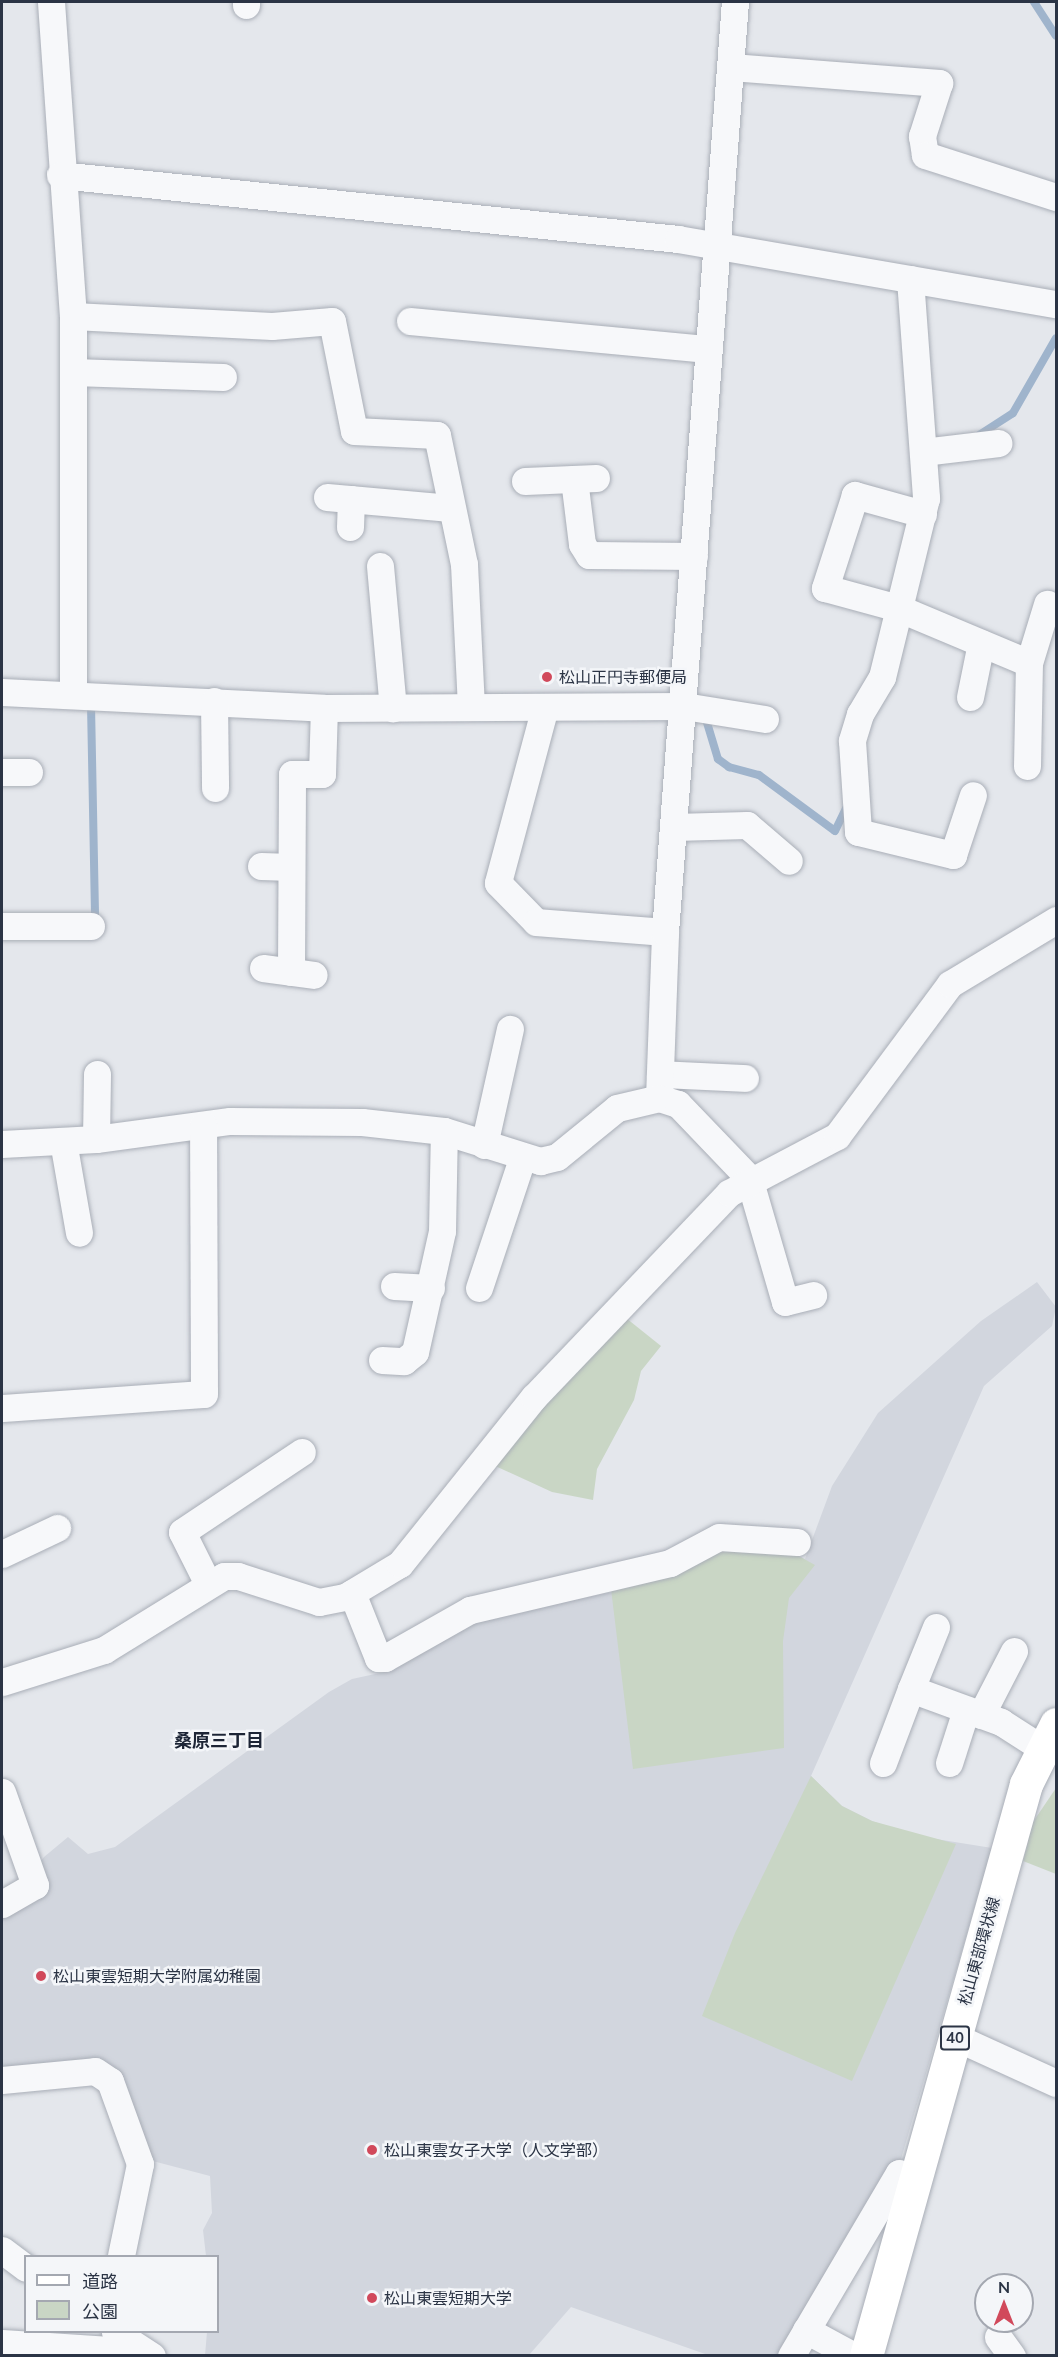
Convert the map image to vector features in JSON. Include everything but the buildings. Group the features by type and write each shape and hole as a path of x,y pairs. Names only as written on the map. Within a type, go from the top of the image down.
{"main road":[{"name":"松山東部環状線","path":"866,2355 1026,1784 1050,1737"}],"street":[{"path":"51,2 60,175 73,316 73,693"},
{"path":"735,2 715,249 684,706 665,932 660,1086 749,1178 785,1302 813,1295"},
{"path":"731,67 939,82 922,136 925,155 1056,196"},
{"path":"60,175 532,221 910,279 1056,304"},
{"path":"910,279 923,452 923,514 882,677 860,714 852,741 858,832 953,855 973,795"},
{"path":"73,316 272,326 333,321 354,430 437,435 464,564 471,707"},
{"path":"410,321 708,350"},
{"path":"73,372 223,377"},
{"path":"923,452 998,444"},
{"path":"525,481 585,478 582,544 589,555 694,556"},
{"path":"923,514 855,495 825,588 898,608 1029,663"},
{"path":"350,527 339,498 452,508"},
{"path":"380,566 393,708"},
{"path":"1027,766 1029,663 1047,604"},
{"path":"970,698 981,643"},
{"path":"2,692 73,693 324,708 684,706 765,719"},
{"path":"214,702 215,788"},
{"path":"545,707 498,883 536,922 665,932"},
{"path":"263,968 303,973 291,867 292,774 322,774 324,708"},
{"path":"2,772 29,772"},
{"path":"674,827 747,825 789,861"},
{"path":"261,866 291,867"},
{"path":"2,1682 104,1650 208,1584 238,1576 320,1602 352,1593 400,1564 542,1389 649,1273 749,1178 805,1157 837,1136 950,984 1056,920"},
{"path":"2,926 91,926"},
{"path":"484,1145 510,1029"},
{"path":"96,1140 97,1074"},
{"path":"2,1144 96,1140 203,1125 362,1122 444,1131 522,1159 557,1157 617,1108 660,1086 745,1078"},
{"path":"2,1408 204,1394 203,1125"},
{"path":"382,1360 404,1361 415,1353 431,1288 446,1196 444,1131"},
{"path":"63,1141 79,1233"},
{"path":"479,1288 522,1159"},
{"path":"394,1286 431,1288"},
{"path":"208,1584 182,1533 302,1452"},
{"path":"2,1554 57,1528"},
{"path":"352,1593 378,1658 385,1658 470,1610 670,1563 719,1537 796,1542"},
{"path":"883,1763 936,1627"},
{"path":"949,1763 974,1712 1014,1652"},
{"path":"911,1689 1050,1737"},
{"path":"2,1792 35,1885 2,1904"},
{"path":"955,2037 1056,2084"},
{"path":"2,2080 94,2071 111,2081 140,2164 121,2255"},
{"path":"791,2355 899,2173 914,2182"},
{"path":"2,2250 24,2266"},
{"path":"806,2330 854,2355"},
{"path":"2,2343 113,2343 152,2355"}],"shaded area":[{"path":"1037,1282 1056,1307 1052,1326 984,1386 811,1776 842,1806 872,1821 911,1835 992,1848 901,2159 892,2162 781,2355 708,2355 571,2307 529,2355 205,2355 207,2333 219,2333 219,2255 206,2255 203,2230 212,2213 210,2176 145,2159 117,2082 2,2075 2,1914 44,1857 68,1837 88,1854 115,1847 329,1692 352,1679 389,1671 459,1624 795,1554 805,1559 832,1486 878,1413 981,1321"}],"green space":[{"path":"621,1314 661,1346 641,1371 634,1400 597,1469 593,1500 552,1492 493,1465"},
{"path":"722,1548 795,1554 815,1565 789,1598 783,1641 784,1748 633,1769 611,1589"},
{"path":"811,1776 842,1806 872,1821 956,1844 852,2081 702,2016 735,1933"},
{"path":"1056,1788 1056,1874 1023,1861 1033,1822"}],"waterway":[{"path":"1034,2 1056,36"},
{"path":"979,435 1013,413 1056,338"},
{"path":"91,705 95,918"},
{"path":"705,716 718,759 729,767 759,775 835,831 848,804"}],"place":[{"name":"松山正円寺郵便局","path":"547,677"},
{"name":"松山東雲短期大学附属幼稚園","path":"41,1976"},
{"name":"松山東雲女子大学（人文学部）","path":"372,2150"},
{"name":"松山東雲短期大学","path":"372,2298"}],"district":[{"name":"桑原三丁目","path":"219,1741"}]}
